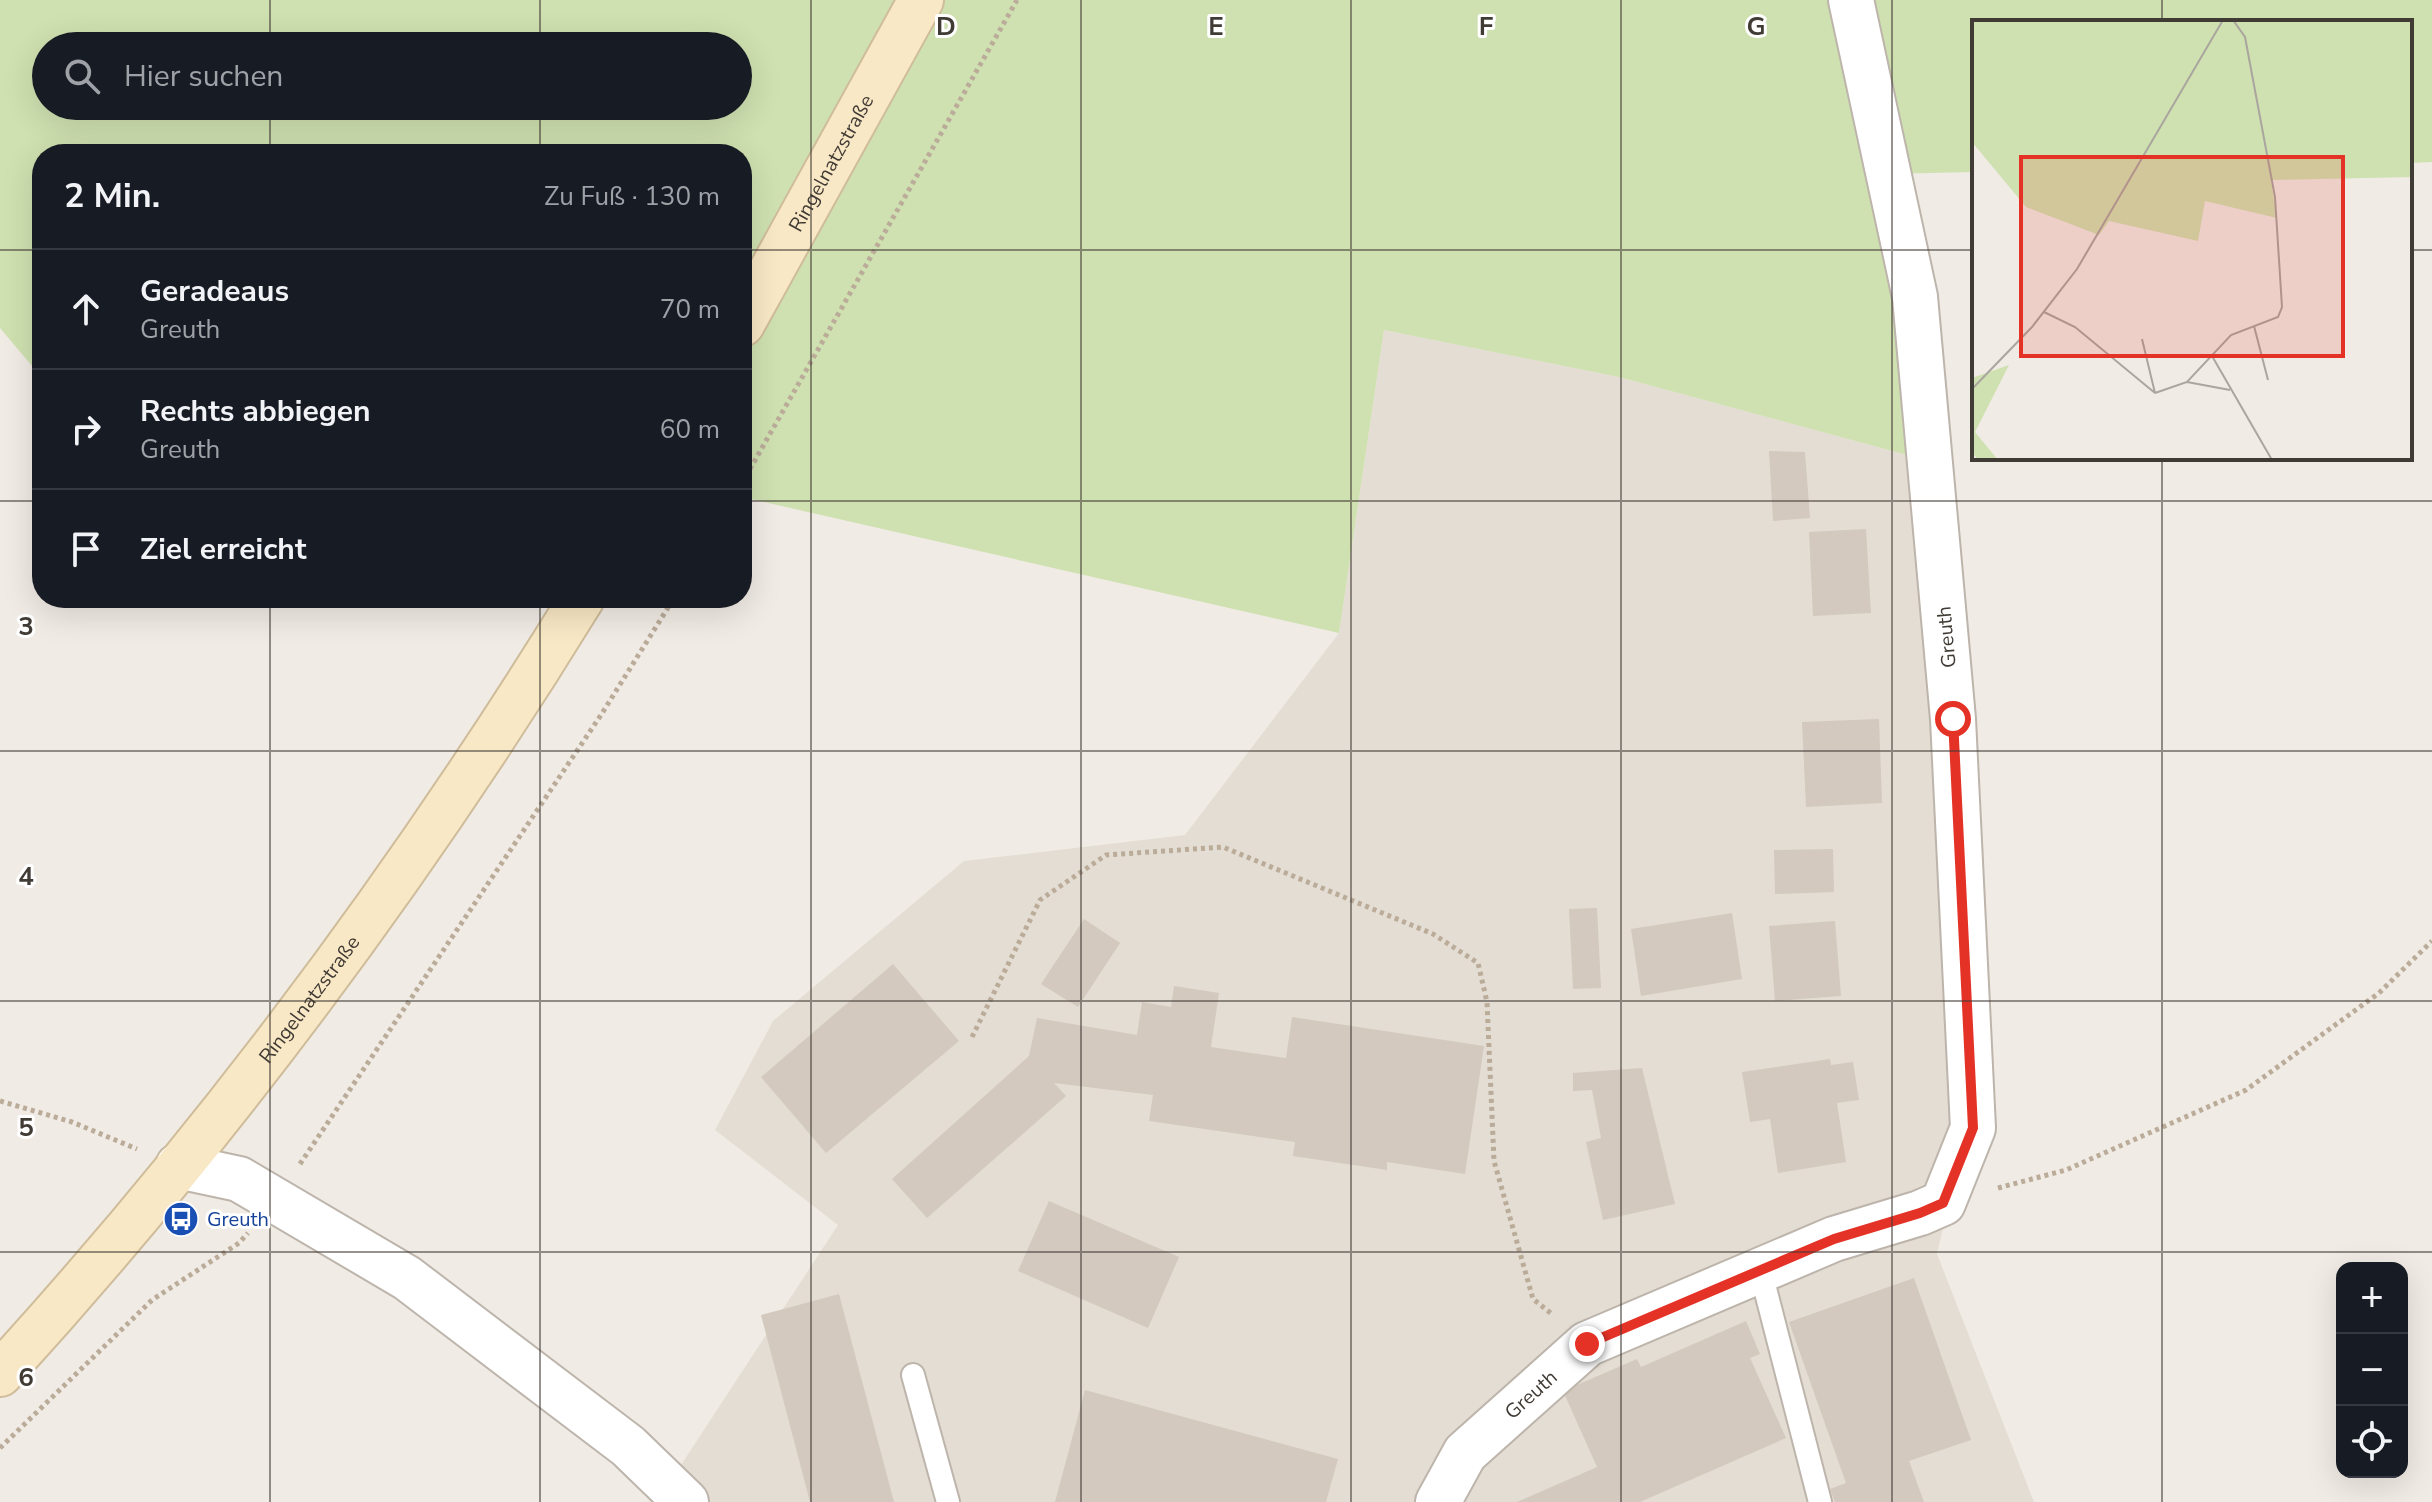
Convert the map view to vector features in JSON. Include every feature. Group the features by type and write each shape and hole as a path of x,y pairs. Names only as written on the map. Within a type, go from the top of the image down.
{"main road":[{"name":"Ringelnatzstraße","path":"752,306 921,0"},
{"name":"Ringelnatzstraße","path":"0,1374 178,1166 319,985 423,841 575,608"}],"street":[{"name":"Greuth","path":"1439,1501 1465,1453 1587,1344 1834,1239 1943,1203 1973,1128 1953,719 1915,297 1851,0"},
{"path":"178,1166 239,1179 407,1278 628,1446 686,1502"}],"lane":[{"path":"1760,1269 1820,1502"},
{"path":"913,1375 948,1502"}],"path":[{"path":"752,465 1017,0"},
{"path":"0,1448 152,1300 239,1243 275,1201 513,848 668,608"},
{"path":"972,1037 1040,900 1106,855 1223,847 1433,934 1478,963 1487,1002 1494,1161 1533,1299 1587,1344"},
{"path":"1943,1203 2066,1170 2246,1090 2379,993 2432,941"},
{"path":"0,1101 72,1122 178,1166"}],"shaded area":[{"path":"1384,330 1619,377 1933,462 1973,1097 1937,1254 2034,1502 670,1502 662,1494 838,1225 715,1130 773,1021 964,861 1185,835 1339,633"}],"green space":[{"path":"0,0 2432,0 2432,162 2412,163 2412,20 1972,20 1972,172 1884,174 1933,462 1619,377 1384,330 1339,633 752,499 752,144 32,144 32,366 0,328"}],"building":[{"path":"1769,451 1805,452 1810,518 1773,521"},
{"path":"1866,529 1871,613 1813,616 1809,532"},
{"path":"1879,719 1882,803 1806,807 1802,722"},
{"path":"1833,849 1834,892 1775,894 1774,850"},
{"path":"1597,908 1601,988 1573,989 1569,909"},
{"path":"1732,913 1742,979 1641,996 1631,929"},
{"path":"1084,919 1120,943 1078,1007 1041,984"},
{"path":"1835,921 1841,996 1775,1001 1769,926"},
{"path":"893,964 959,1041 826,1153 761,1077"},
{"path":"1174,986 1219,993 1211,1047 1286,1058 1292,1017 1484,1046 1465,1174 1387,1162 1387,1170 1293,1156 1295,1142 1149,1121 1153,1095 1054,1083 1066,1096 927,1218 892,1179 1029,1056 1037,1018 1137,1035 1142,1002 1171,1007"},
{"path":"1830,1059 1831,1065 1853,1062 1859,1100 1837,1103 1846,1162 1778,1173 1770,1119 1750,1122 1742,1072"},
{"path":"1642,1068 1675,1204 1603,1220 1586,1142 1601,1138 1592,1090 1573,1091 1573,1073"},
{"path":"1049,1201 1179,1257 1148,1328 1018,1271"},
{"path":"1914,1278 1971,1440 1909,1461 1924,1502 1835,1502 1830,1489 1846,1483 1789,1322"},
{"path":"839,1294 894,1502 810,1502 761,1315"},
{"path":"1746,1321 1760,1354 1750,1358 1786,1438 1640,1502 1517,1502 1597,1467 1563,1391 1637,1359 1641,1367"},
{"path":"1085,1390 1338,1459 1326,1502 1055,1502"}],"place":[{"name":"Greuth","path":"181,1219"}],"route":[{"path":"1587,1344 1834,1239 1943,1203 1973,1128 1953,719"}]}
